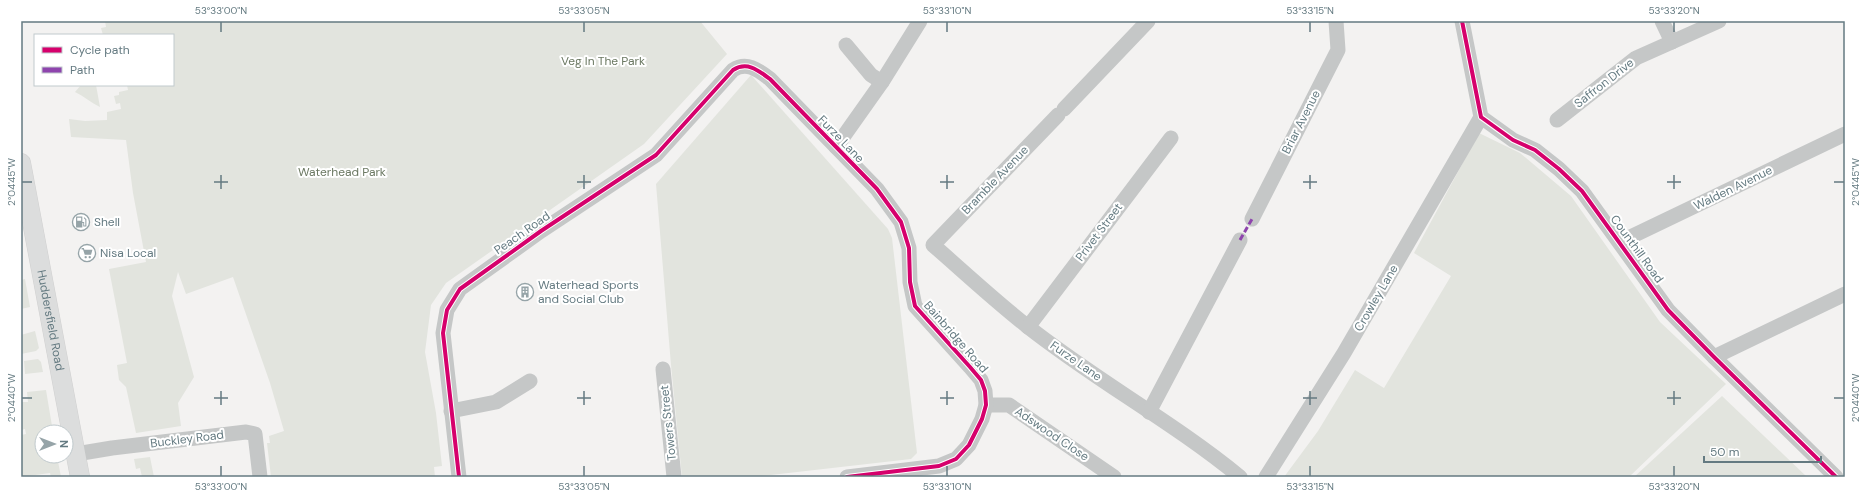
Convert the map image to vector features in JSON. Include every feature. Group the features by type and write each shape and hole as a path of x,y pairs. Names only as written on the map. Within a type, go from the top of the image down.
{"main road":[{"name":"Huddersfield Road","path":"21,163 24,195 80,477"}],"street":[{"path":"836,147 882,82 920,21"},
{"name":"Bramble Avenue","path":"933,245 1148,21"},
{"name":"Briar Avenue","path":"1252,219 1338,50 1336,21"},
{"path":"1462,21 1481,116"},
{"path":"1662,21 1672,42"},
{"name":"Saffron Drive","path":"1556,120 1636,58 1720,21"},
{"path":"846,45 871,75 882,82"},
{"name":"Furze Lane","path":"738,66 752,66 770,79 877,189 901,222 909,248"},
{"name":"Peach Road","path":"459,477 443,334 444,317 455,295 460,289 541,232 656,154 738,66"},
{"name":"Counthill Road","path":"1481,116 1513,140 1535,150 1559,169 1582,191 1668,310 1836,477"},
{"name":"Crowley Lane","path":"1266,477 1344,353 1481,116"},
{"name":"Walden Avenue","path":"1620,242 1845,134"},
{"name":"Privet Street","path":"1028,327 1171,138"},
{"path":"1148,412 1240,240"},
{"name":"Furze Lane","path":"933,245 1028,327 1148,412 1205,448 1240,477"},
{"name":"Bainbridge Road","path":"847,477 939,472 956,459 969,445 982,419 986,404 985,391 981,380 916,306 910,282 909,248"},
{"path":"1714,357 1845,294"},
{"name":"Towers Street","path":"663,370 674,477"},
{"path":"451,411 485,406 496,402 530,381"},
{"name":"Adswood Close","path":"986,404 1009,405 1112,476"},
{"name":"Buckley Road","path":"76,454 112,448 246,432 255,434 260,477"}],"green space":[{"name":"Waterhead Park","path":"105,21 700,21 727,54 644,144 446,283 431,305 425,352 436,413 442,466 434,467 435,477 271,477 267,443 270,443 269,436 284,431 270,383 233,277 186,294 178,272 172,296 194,377 178,403 181,426 136,433 126,387 119,380 117,365 127,363 109,269 146,262 133,193 126,140 71,137 69,119 85,121 107,120 107,112 121,109 120,103 116,104 114,96 119,95 119,92 128,90 127,86 174,86 174,34 103,34 101,28 106,27"},
{"path":"751,75 888,229 892,238 917,453 911,459 753,477 682,477 656,184"},
{"path":"80,86 96,86 100,107 81,95 75,92"},
{"path":"1479,133 1520,153 1571,196 1660,322 1726,384 1629,477 1284,477 1318,431 1355,370 1384,388 1451,276 1414,253"},
{"path":"25,279 30,307 21,309 21,280"},
{"path":"35,331 39,348 36,351 21,354 21,335"},
{"path":"38,359 41,362 43,372 25,374 24,361"},
{"path":"46,390 52,424 34,424 34,464 59,464 61,477 51,477 50,473 21,477 21,435 26,434 25,429 21,430 21,402 28,402 27,392"},
{"path":"1722,396 1807,477 1634,477"},
{"path":"150,457 154,477 142,477 140,468 136,469 134,459"}],"marked path":[{"path":"1240,240 1252,219"}],"cycle path":[{"path":"1462,21 1481,117 1513,140 1535,150 1559,169 1582,191 1668,310 1836,477"},
{"path":"459,477 443,333 447,310 460,289 541,231 656,155 733,70 743,66 757,70 770,79 877,189 901,222 909,248 910,282 915,306 981,380 985,391 986,405 982,419 969,445 956,459 939,466 847,477"}],"place":[{"name":"Shell","path":"81,222"},
{"name":"Nisa Local","path":"87,253"},
{"name":"Waterhead Sports and Social Club","path":"525,292"}],"park label":[{"name":"Veg In The Park","path":"603,61"}]}
